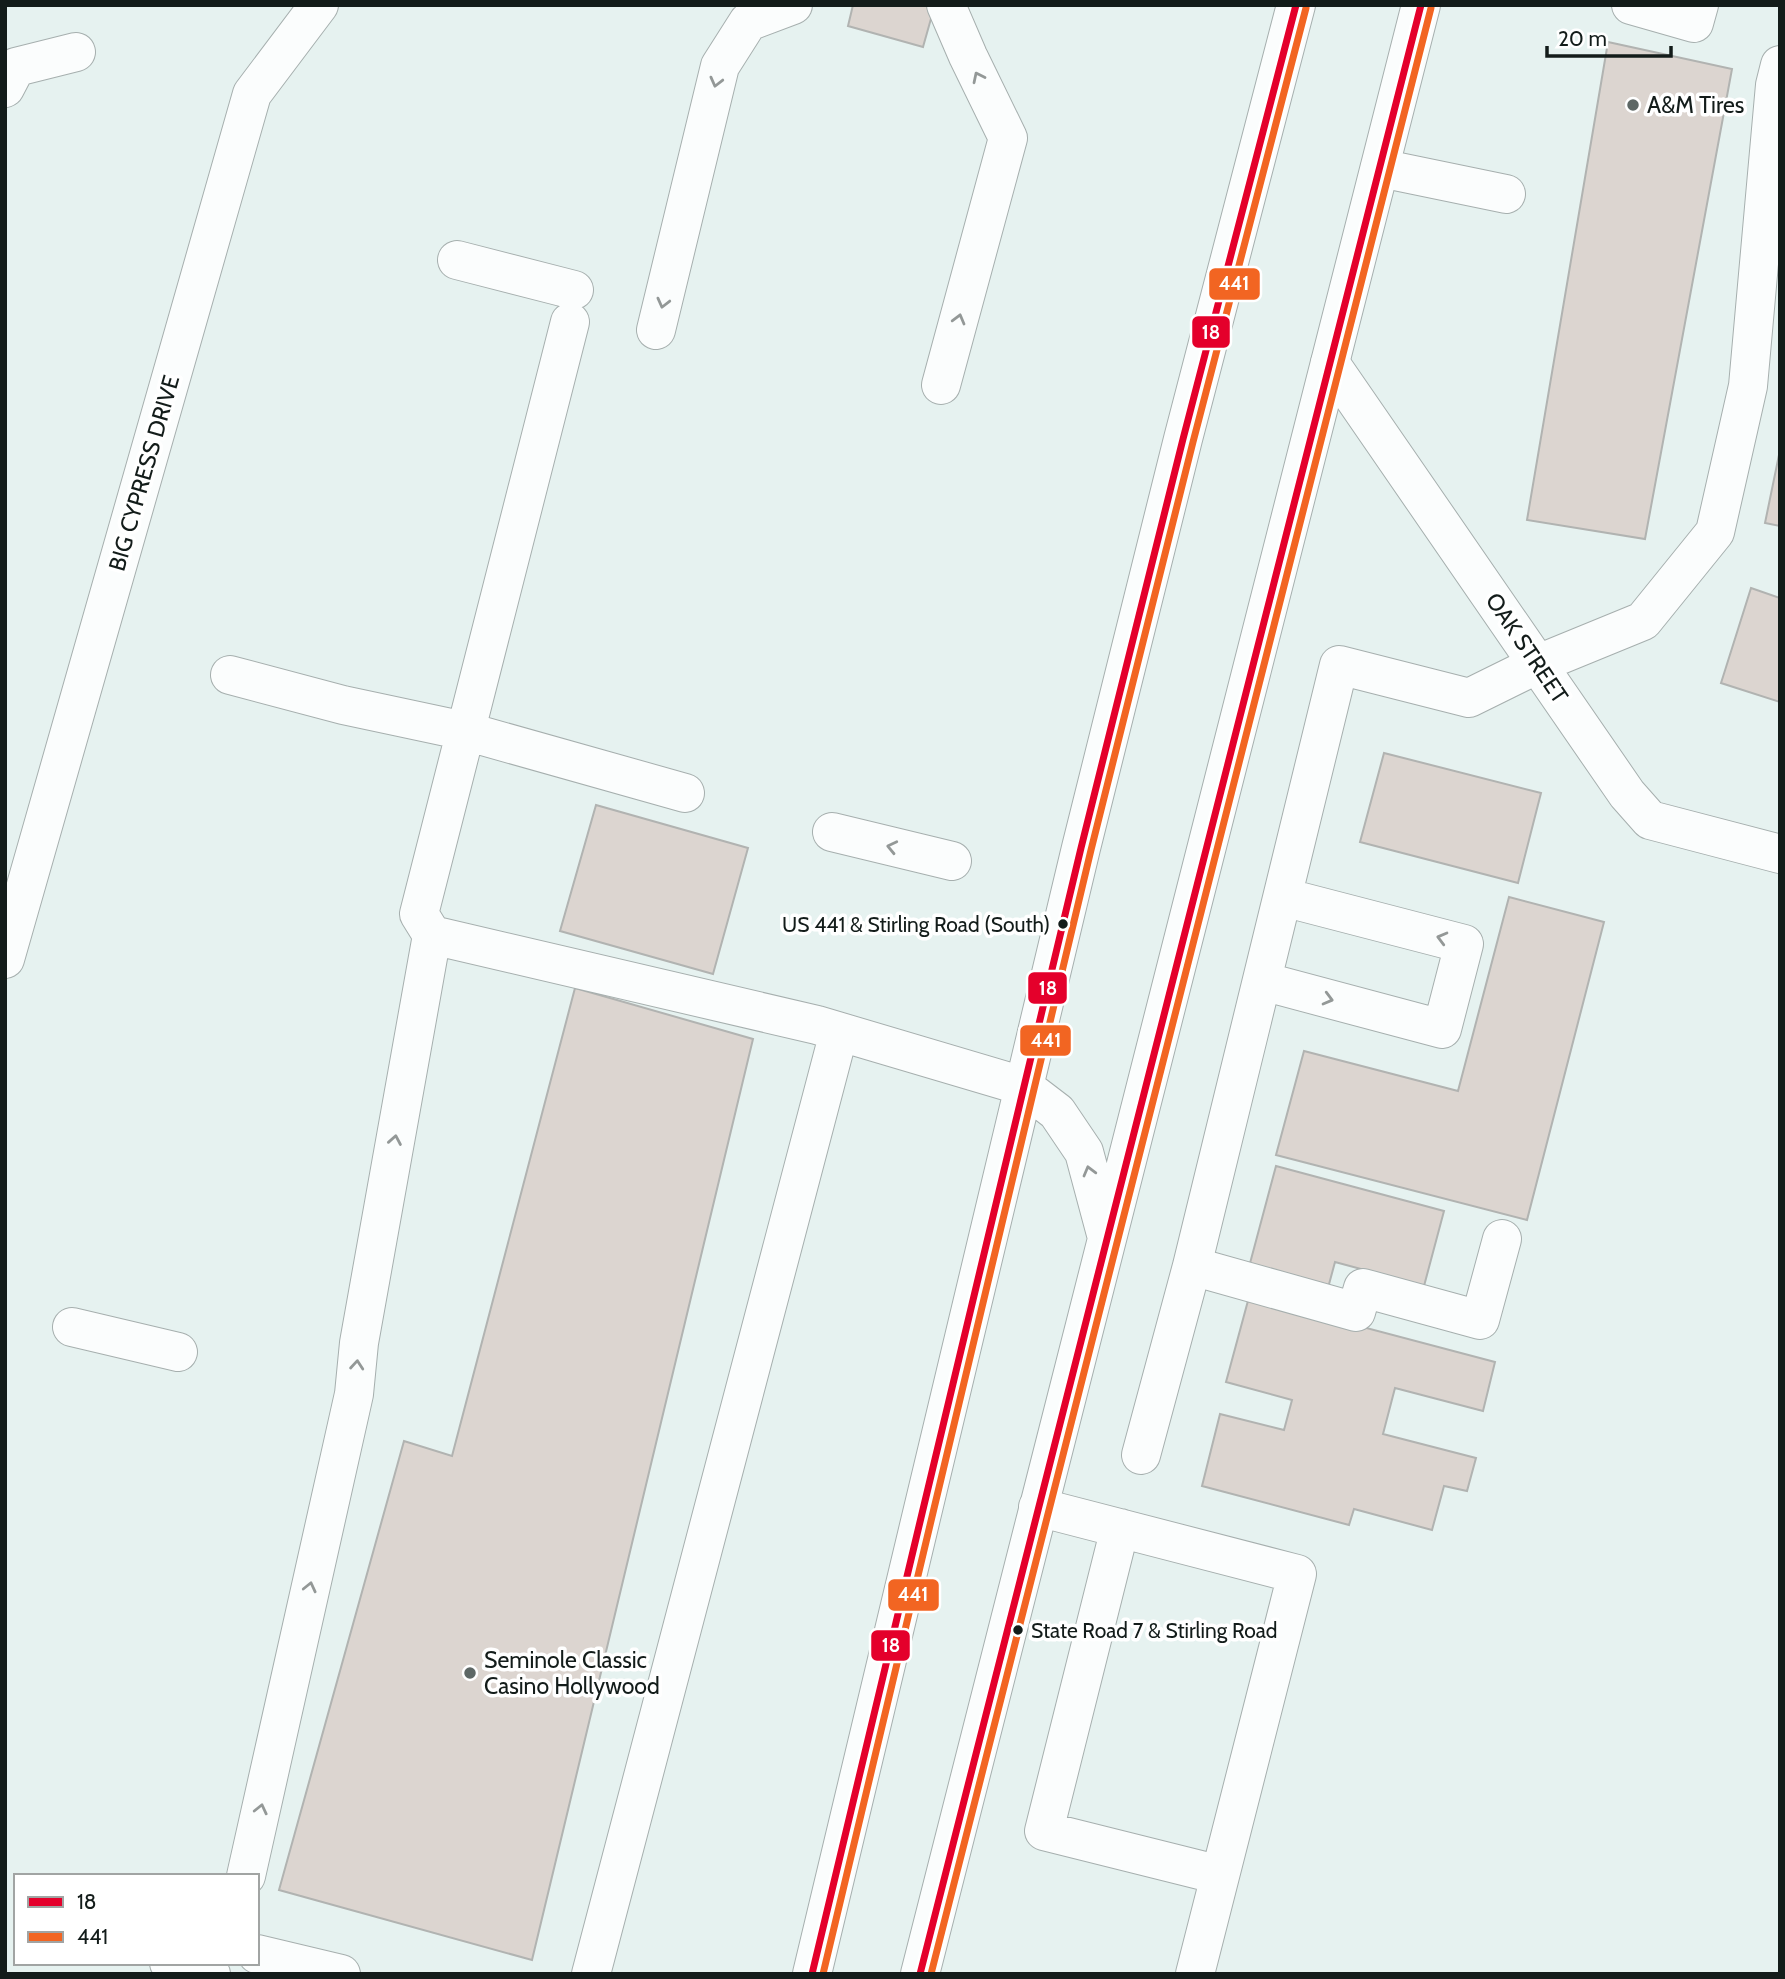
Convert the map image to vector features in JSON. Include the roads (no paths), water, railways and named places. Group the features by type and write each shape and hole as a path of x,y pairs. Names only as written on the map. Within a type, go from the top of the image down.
{"main road":[{"name":"BIG CYPRESS DRIVE","path":"5,959 252,94 319,5"},
{"path":"656,330 720,66 748,22 793,5"},
{"path":"941,385 1008,138 946,5"},
{"path":"812,1974 1023,1086 1186,426 1296,5"},
{"path":"920,1974 1421,5"},
{"path":"1631,5 1694,23 1699,5"},
{"path":"5,88 16,67 76,52"},
{"path":"1141,1455 1192,1266 1339,665 1469,698 1538,663 1643,621 1715,532 1748,386 1780,65"},
{"path":"1380,168 1506,194"},
{"path":"246,1874 354,1394 359,1343 432,934 419,914 572,306 457,260"},
{"name":"OAK STREET","path":"1330,363 1627,794 1650,820 1780,854"},
{"path":"230,675 343,705 465,731 685,793"},
{"path":"832,832 952,861"},
{"path":"1262,981 1442,1028 1464,944 1283,897"},
{"path":"432,934 839,1032 1023,1086 1057,1112 1084,1152 1107,1236"},
{"path":"591,1974 839,1032"},
{"path":"1192,1266 1356,1312 1363,1287 1480,1320 1502,1239"},
{"path":"72,1326 178,1352"},
{"path":"1038,1507 1297,1574 1195,1974"},
{"path":"1120,1528 1045,1831 1220,1875"},
{"path":"259,1954 341,1974"},
{"path":"177,1965 211,1974"}],"place":[{"name":"A&M Tires","path":"1633,105"},
{"name":"US 441 & Stirling Road (South)","path":"1063,924"},
{"name":"State Road 7 & Stirling Road","path":"1018,1630"},
{"name":"Seminole Classic Casino Hollywood","path":"470,1673"}]}
